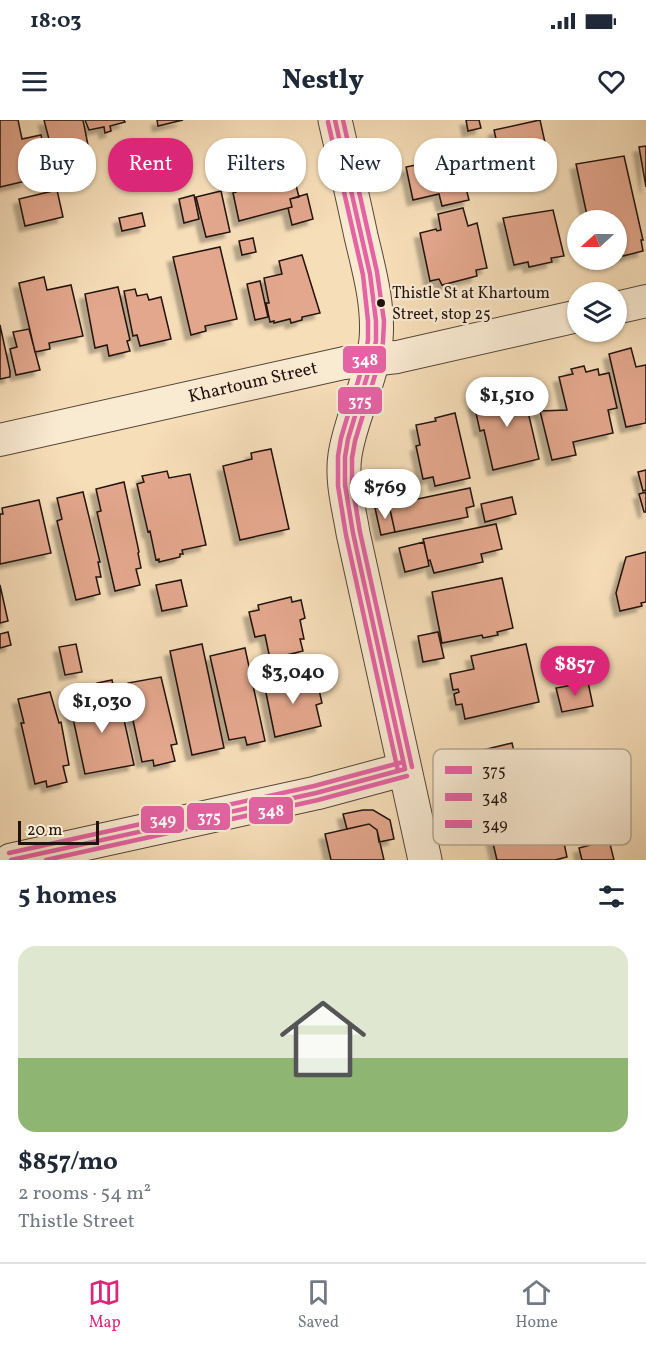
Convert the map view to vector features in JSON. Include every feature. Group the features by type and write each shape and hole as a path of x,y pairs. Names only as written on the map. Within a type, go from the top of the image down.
{"street":[{"path":"335,120 374,299 375,341 372,360 348,439 344,472 353,532 425,860"},
{"path":"627,305 646,301"},
{"name":"Khartoum Street","path":"0,440 344,363 397,357 567,318"},
{"path":"11,860 316,793 405,769"}],"building":[{"path":"0,120 18,120 22,138 18,138 18,183 0,187"},
{"path":"44,120 83,120 87,138 49,138"},
{"path":"85,120 124,120 125,122 110,126 111,131 105,133 104,127 89,130"},
{"path":"157,120 183,120 158,126"},
{"path":"466,120 479,120 481,128 468,131"},
{"path":"540,120 544,138 496,138 494,130"},
{"path":"646,146 646,187 639,147"},
{"path":"624,156 643,240 641,240 643,251 627,255 627,210 586,210 576,164"},
{"path":"414,165 414,192 467,192 469,200 442,206 439,194 413,200 406,167"},
{"path":"57,192 63,217 25,226 19,199"},
{"path":"221,192 230,232 206,237 196,197"},
{"path":"298,192 299,197 290,199 292,207 239,221 233,193"},
{"path":"307,194 313,219 292,225 288,208 292,207 290,199"},
{"path":"194,195 199,219 184,223 179,199"},
{"path":"463,208 468,226 477,223 487,268 476,270 477,276 442,285 439,279 430,281 420,233 441,230 438,214"},
{"path":"553,210 564,256 551,258 552,262 529,267 528,262 514,265 503,218"},
{"path":"142,213 145,226 122,231 119,218"},
{"path":"253,238 256,252 242,255 239,241"},
{"path":"220,247 237,319 205,326 206,331 191,335 173,257"},
{"path":"302,255 320,313 302,317 302,320 291,323 290,319 270,322 264,278 282,274 279,261"},
{"path":"44,277 47,290 71,285 83,336 49,343 50,349 35,352 19,283"},
{"path":"260,281 268,317 255,320 247,284"},
{"path":"118,287 130,340 127,341 130,351 109,356 107,345 95,348 85,294"},
{"path":"135,289 137,296 147,294 149,300 161,297 171,339 140,346 137,335 133,336 124,291"},
{"path":"0,325 10,377 0,379"},
{"path":"29,329 40,370 16,375 10,349 17,347 13,332"},
{"path":"631,348 636,367 646,365 646,423 626,427 609,354"},
{"path":"584,366 586,372 598,369 599,375 609,373 617,408 608,410 613,433 573,442 576,455 552,460 540,411 567,410 559,377 573,374 571,369"},
{"path":"514,384 515,388 522,386 539,459 493,470 484,430 480,431 474,404 495,400 493,389"},
{"path":"455,413 470,478 435,486 433,477 423,479 416,446 420,445 416,425 436,421 435,418"},
{"path":"271,449 289,529 240,540 223,466 252,459 251,453"},
{"path":"646,470 646,490 643,491 638,472"},
{"path":"167,471 169,478 190,474 206,545 182,550 183,554 180,554 180,557 159,562 159,559 156,560 150,531 148,532 137,484 144,482 142,476"},
{"path":"124,482 139,552 141,568 136,569 140,585 115,591 97,512 101,511 96,489"},
{"path":"470,488 474,506 466,508 468,517 395,532 389,505"},
{"path":"83,492 100,562 98,562 101,577 96,577 100,594 76,600 57,521 62,519 57,498"},
{"path":"646,492 646,512 644,512 639,494"},
{"path":"512,497 516,514 485,522 481,504"},
{"path":"39,500 51,553 0,564 2,508"},
{"path":"389,505 395,532 381,535 375,508"},
{"path":"496,524 502,549 481,554 483,562 434,573 430,560 428,561 423,539"},
{"path":"424,542 429,566 405,572 399,548"},
{"path":"646,552 646,602 641,603 642,606 620,611 616,593 626,557"},
{"path":"502,578 513,628 497,632 498,635 483,638 482,635 442,643 432,592"},
{"path":"181,580 187,606 162,611 156,585"},
{"path":"0,585 8,621 0,623"},
{"path":"291,597 292,602 301,600 305,618 300,620 304,639 300,639 303,651 270,659 265,635 255,637 249,612 259,610 258,605"},
{"path":"8,632 11,645 0,648 0,634"},
{"path":"438,632 444,658 423,662 418,636"},
{"path":"76,644 82,672 65,675 59,647"},
{"path":"202,644 224,748 192,755 170,651"},
{"path":"526,644 539,702 465,719 462,704 456,705 454,694 459,692 458,689 453,690 450,674 474,669 471,656"},
{"path":"245,648 265,741 247,745 245,737 229,740 210,656"},
{"path":"300,674 303,684 317,681 322,703 316,705 321,726 275,737 265,688 274,686 273,681"},
{"path":"161,677 177,744 171,745 175,761 154,766 153,760 142,762 129,702 132,702 128,683"},
{"path":"112,680 116,716 123,715 134,765 85,774 71,709 102,703 97,683"},
{"path":"588,682 593,706 562,712 556,688"},
{"path":"50,692 59,723 61,722 69,765 63,766 67,782 47,787 46,781 35,784 18,699"},
{"path":"512,743 513,749 487,749"},
{"path":"373,810 390,820 394,839 379,842 377,830 369,824 347,829 343,814"},
{"path":"369,824 377,830 384,860 331,860 325,834"},
{"path":"493,845 564,845 567,857 555,860 497,860"},
{"path":"590,845 610,845 614,860 582,860 579,848"}],"transit line":[{"name":"375","path":"335,120 370,274 376,321 376,341 372,360 348,439 345,457 345,485 353,533 405,769"},
{"name":"349","path":"343,120 377,272 384,321 379,362 355,441 352,458 352,484 360,532 412,767"},
{"name":"348","path":"328,122 363,275 368,321 365,358 341,438 338,456 338,486 346,535 398,771"},
{"name":"349","path":"9,853 314,786 403,762"},
{"name":"375","path":"11,860 316,793 405,769"},
{"name":"348","path":"46,860 318,800 407,776"}],"place":[{"name":"Thistle St at Khartoum Street, stop 25","path":"381,303"}]}
